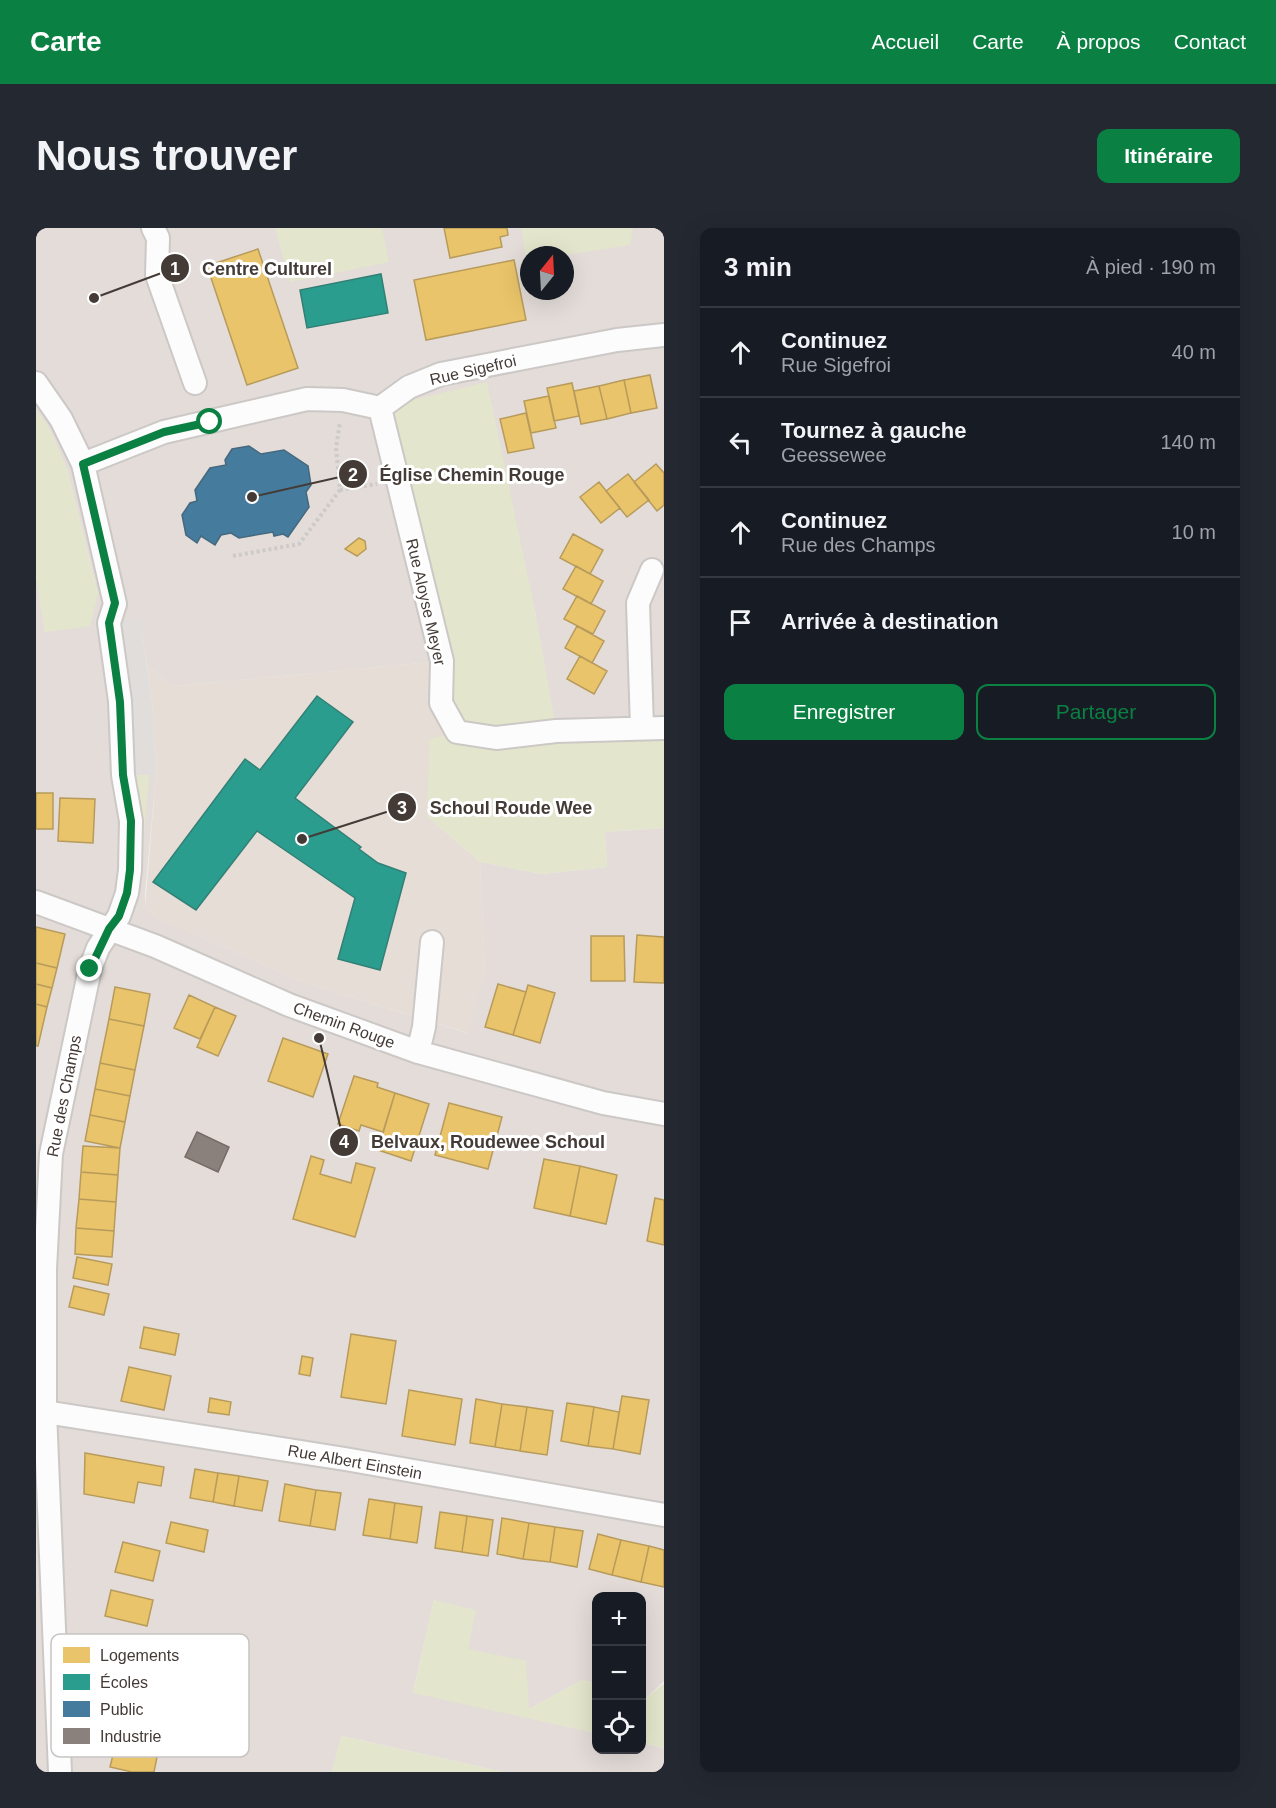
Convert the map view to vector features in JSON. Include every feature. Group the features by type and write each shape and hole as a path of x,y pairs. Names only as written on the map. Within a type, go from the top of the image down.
{"street":[{"path":"153,228 158,238 157,274 195,382"},
{"name":"Rue Sigefroi","path":"380,408 409,387 441,374 617,340 664,335"},
{"name":"Rue des Champs","path":"36,383 61,419 83,464 115,603 109,623 120,702 123,775 131,821 127,893 119,916 109,929 90,969 51,1154 45,1269 45,1412 54,1634"},
{"path":"83,464 164,432 307,399 343,400 380,408"},
{"name":"Rue Aloyse Meyer","path":"380,408 442,661 441,703 457,732 496,738 556,731 653,728"},
{"path":"652,570 638,603 653,728"},
{"name":"Chemin Rouge","path":"36,902 155,946 289,1005 418,1052 603,1103 664,1114"},
{"path":"418,1052 423,1027 432,942"},
{"name":"Rue Albert Einstein","path":"45,1412 345,1459 664,1515"},
{"name":"Rue des Champs","path":"59,1757 60,1772"}],"path":[{"path":"233,556 299,544 340,489 336,448 343,400"},
{"path":"340,489 370,486"}],"shaded area":[{"path":"36,228 664,228 664,728 556,731 534,606 442,661 173,686 147,665 140,619 123,775 156,775 145,908 156,917 305,983 467,1033 485,972 480,862 542,874 607,867 605,832 664,828 664,1681 646,1698 646,1592 592,1592 592,1682 582,1680 529,1709 467,1649 434,1600 413,1692 592,1732 592,1754 646,1754 646,1744 664,1748 664,1772 504,1772 342,1736 332,1772 36,1772 36,576 45,632 98,594 67,469 49,428 36,410"},
{"path":"140,618 152,702 156,775 123,775 109,623"},
{"path":"442,661 457,732 427,816 480,862 485,972 468,1033 305,983 156,917 145,908 156,775 152,702 147,665 173,686"}],"green space":[{"path":"275,228 382,228 389,262 290,282"},
{"path":"521,228 633,228 630,245 574,254 574,246 524,246"},
{"path":"487,382 534,606 556,730 664,728 664,828 605,832 607,867 542,874 480,862 427,816 430,739 457,732 380,408"},
{"path":"36,410 49,428 67,469 98,594 90,626 45,632 36,576"},
{"path":"132,775 149,775 141,870 138,871"},
{"path":"434,1600 476,1610 468,1649 526,1661 529,1709 582,1680 592,1682 592,1732 413,1693"},
{"path":"664,1685 664,1748 646,1744 646,1699"},
{"path":"341,1736 504,1772 332,1772"}],"building: Logements":[{"path":"444,228 507,228 508,235 500,237 502,247 450,258"},
{"path":"258,249 298,368 247,385 207,266"},
{"path":"514,260 520,300 522,300 526,320 426,340 414,280"},
{"path":"650,375 657,408 631,413 624,380"},
{"path":"624,380 631,413 607,419 599,386"},
{"path":"572,383 579,416 554,421 547,388"},
{"path":"599,386 607,419 581,424 574,391"},
{"path":"549,396 556,428 531,433 524,401"},
{"path":"526,413 534,448 508,453 500,419"},
{"path":"656,464 664,473 664,505 657,511 634,482"},
{"path":"628,474 649,500 627,517 606,491"},
{"path":"599,482 620,508 601,523 580,497"},
{"path":"573,534 603,550 590,574 560,558"},
{"path":"359,538 365,541 366,549 357,556 345,549"},
{"path":"576,566 603,581 591,604 563,589"},
{"path":"577,596 605,611 593,634 564,619"},
{"path":"577,626 604,641 592,663 565,648"},
{"path":"580,656 607,671 594,694 567,679"},
{"path":"36,793 53,793 53,829 36,829"},
{"path":"60,798 95,799 93,843 58,841"},
{"path":"36,927 65,934 57,968 36,963"},
{"path":"637,935 664,937 664,983 634,982"},
{"path":"591,936 624,936 625,981 591,981"},
{"path":"36,963 57,968 52,988 36,984"},
{"path":"36,984 52,988 47,1007 36,1004"},
{"path":"498,984 526,992 513,1035 485,1027"},
{"path":"528,985 555,993 540,1043 513,1035"},
{"path":"115,987 150,994 144,1026 109,1019"},
{"path":"189,995 215,1007 200,1039 174,1028"},
{"path":"36,1004 47,1007 38,1046 36,1046"},
{"path":"215,1007 236,1016 218,1056 197,1047"},
{"path":"109,1019 144,1026 135,1070 100,1063"},
{"path":"283,1038 328,1054 313,1097 268,1081"},
{"path":"100,1063 135,1070 130,1096 95,1089"},
{"path":"354,1076 378,1083 377,1087 395,1093 383,1132 361,1125 359,1131 338,1124"},
{"path":"95,1089 130,1096 125,1122 90,1115"},
{"path":"395,1093 429,1104 411,1161 378,1150"},
{"path":"449,1103 502,1117 488,1169 435,1155"},
{"path":"90,1115 125,1122 120,1148 85,1141"},
{"path":"83,1146 120,1148 118,1175 81,1172"},
{"path":"311,1156 324,1160 320,1174 351,1183 356,1163 375,1168 355,1237 293,1219"},
{"path":"544,1159 580,1166 570,1216 534,1208"},
{"path":"580,1166 617,1175 606,1224 570,1216"},
{"path":"81,1172 118,1175 116,1202 79,1199"},
{"path":"655,1198 664,1200 664,1245 647,1241"},
{"path":"79,1199 116,1202 114,1231 76,1228"},
{"path":"76,1228 114,1231 112,1257 75,1254"},
{"path":"77,1257 112,1264 108,1285 73,1278"},
{"path":"74,1286 109,1294 104,1315 69,1307"},
{"path":"144,1327 179,1334 175,1355 140,1348"},
{"path":"351,1334 396,1341 386,1404 341,1397"},
{"path":"302,1356 313,1358 310,1376 299,1374"},
{"path":"129,1367 171,1376 164,1410 121,1401"},
{"path":"409,1390 462,1399 455,1445 402,1436"},
{"path":"622,1396 649,1400 640,1454 613,1449"},
{"path":"210,1398 231,1402 229,1415 208,1412"},
{"path":"476,1399 502,1404 495,1447 470,1443"},
{"path":"567,1403 594,1407 588,1446 561,1441"},
{"path":"502,1404 527,1407 520,1451 495,1447"},
{"path":"527,1407 553,1411 547,1455 520,1451"},
{"path":"594,1407 619,1412 613,1449 588,1446"},
{"path":"85,1453 164,1467 161,1486 138,1482 134,1503 84,1494"},
{"path":"195,1469 218,1473 213,1502 190,1498"},
{"path":"218,1473 239,1476 234,1506 213,1502"},
{"path":"239,1476 268,1481 262,1511 234,1506"},
{"path":"285,1484 316,1490 310,1526 279,1521"},
{"path":"316,1490 341,1493 335,1530 310,1526"},
{"path":"369,1499 395,1503 390,1539 363,1535"},
{"path":"395,1503 422,1507 417,1543 390,1539"},
{"path":"440,1512 467,1516 462,1552 435,1548"},
{"path":"467,1516 493,1520 488,1556 462,1552"},
{"path":"502,1518 529,1523 523,1559 497,1554"},
{"path":"171,1522 208,1530 204,1552 166,1543"},
{"path":"529,1523 555,1527 550,1562 523,1559"},
{"path":"555,1527 583,1531 577,1567 550,1562"},
{"path":"598,1534 621,1540 612,1575 589,1569"},
{"path":"621,1540 649,1546 641,1582 612,1575"},
{"path":"123,1542 160,1551 153,1581 115,1572"},
{"path":"649,1546 664,1550 664,1587 641,1582"},
{"path":"111,1590 153,1600 147,1626 105,1616"},
{"path":"112,1757 157,1757 154,1772 132,1772 110,1767"}],"building: Écoles":[{"path":"381,274 388,313 307,328 300,290"},
{"path":"317,696 353,722 295,798 361,847 359,849 378,863 406,873 380,970 338,959 355,898 257,831 196,910 153,882 245,759 260,770"}],"building: Public":[{"path":"249,446 261,454 284,450 308,466 311,485 306,492 309,507 288,537 283,534 274,536 273,532 239,538 231,533 221,535 215,545 201,536 197,543 186,535 182,515 190,503 197,501 195,490 210,468 226,465 225,460 232,449"}],"building: Industrie":[{"path":"197,1132 229,1147 218,1172 185,1157"}],"place":[{"name":"Centre Culturel","path":"94,298"},
{"name":"Église Chemin Rouge","path":"252,497"},
{"name":"Schoul Roude Wee","path":"302,839"},
{"name":"Belvaux, Roudewee Schoul","path":"319,1038"}],"route":[{"path":"90,969 98,948 119,916 127,893 131,821 123,775 120,702 109,623 115,603 83,464 164,432 210,422"}]}
